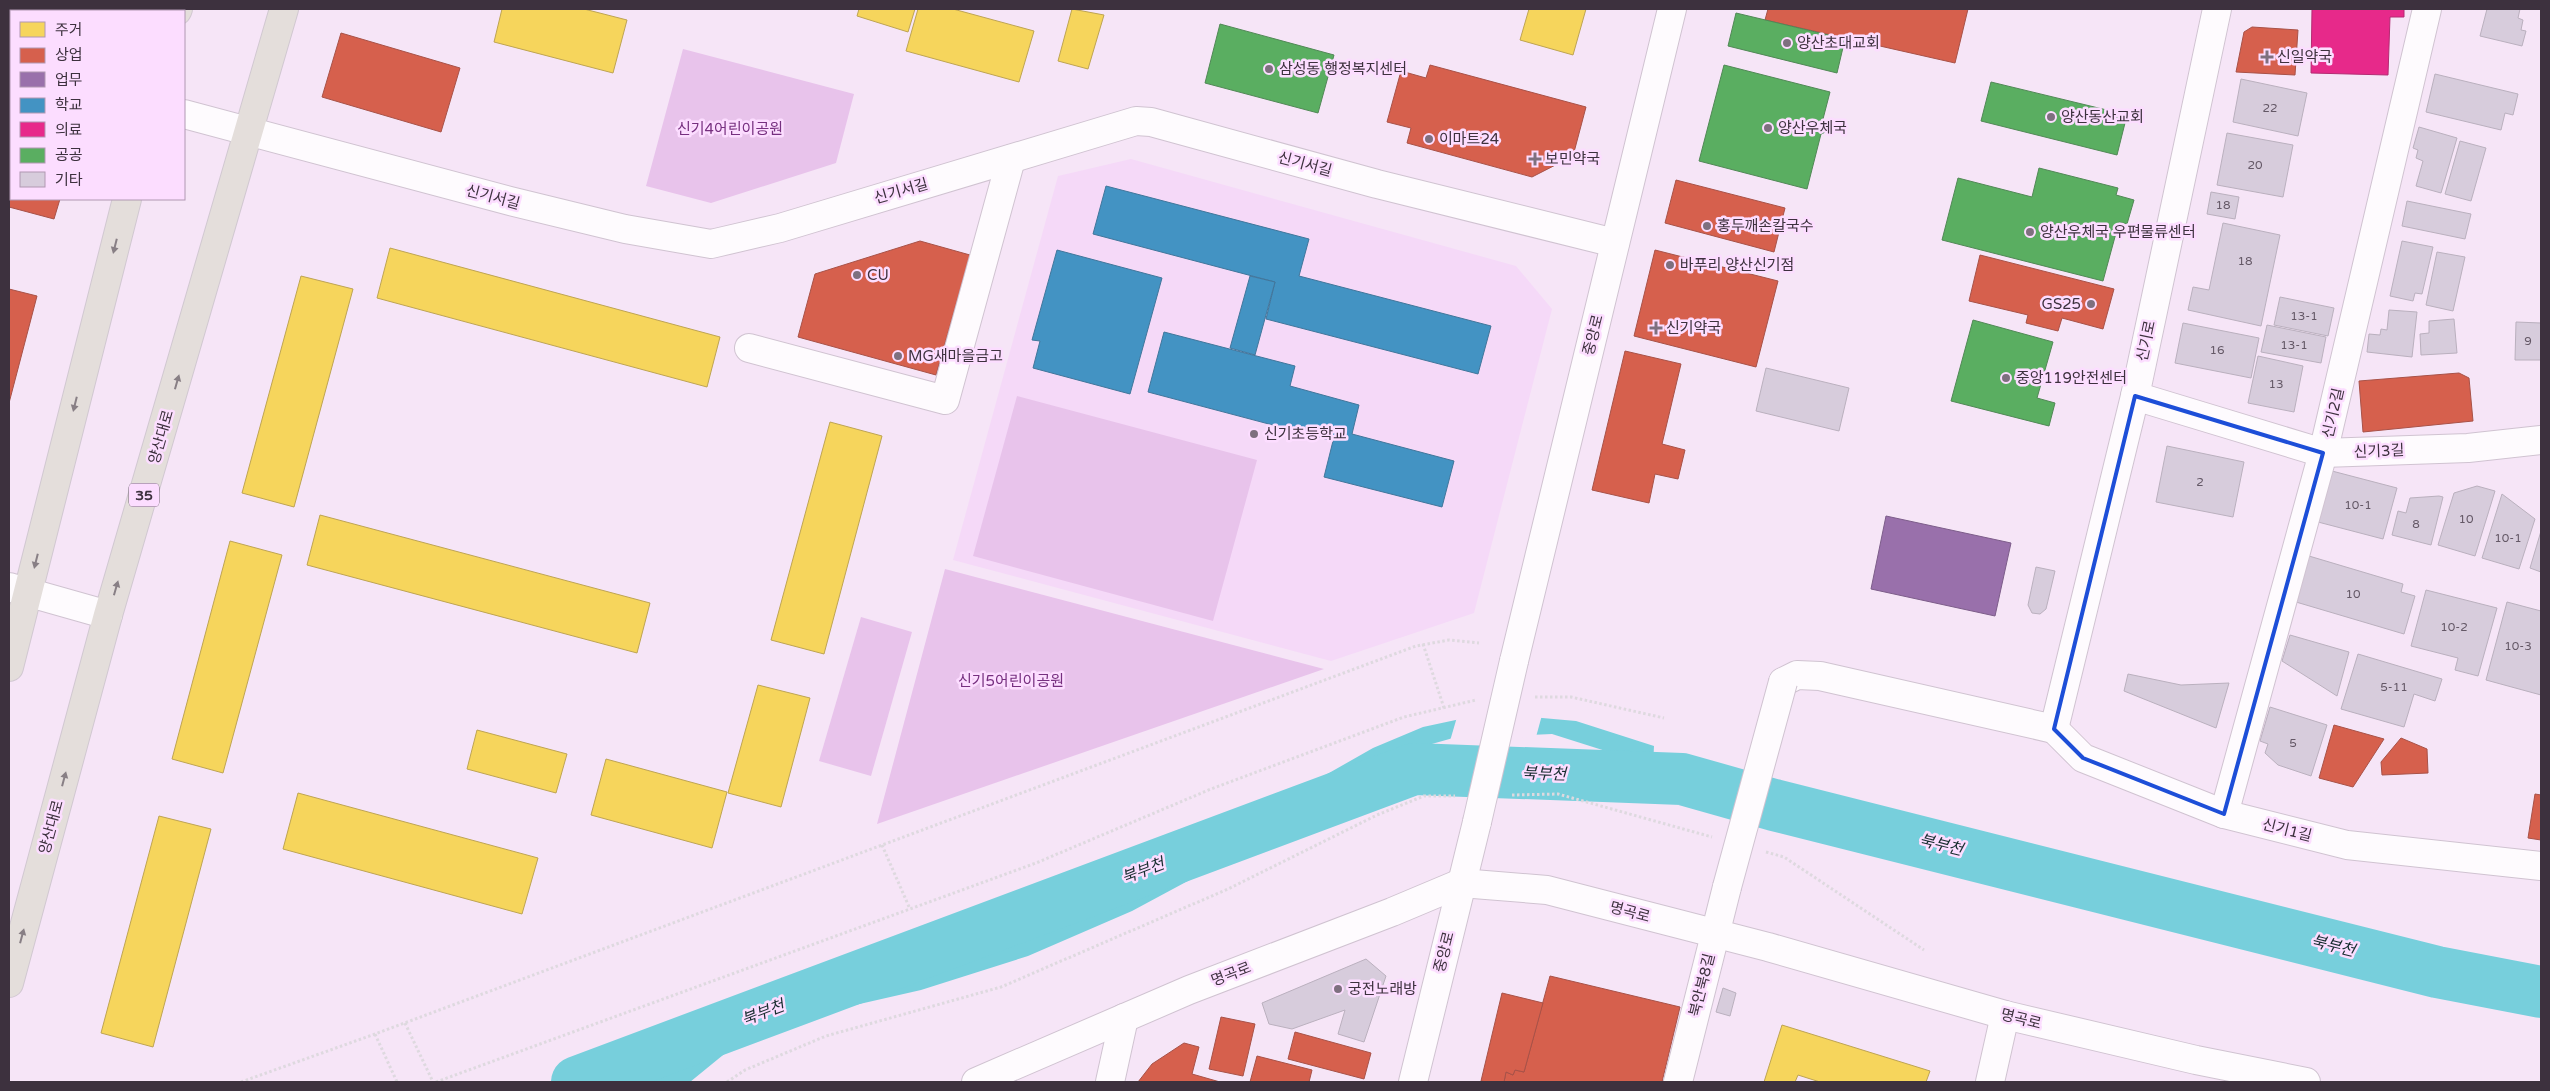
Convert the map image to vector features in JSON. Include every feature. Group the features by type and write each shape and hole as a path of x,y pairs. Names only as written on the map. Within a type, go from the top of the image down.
{"main road":[{"name":"양산대로","path":"9,983 108,615 250,132 284,9"},
{"path":"9,667 18,590 127,200"}],"street":[{"name":"중앙로","path":"1413,1082 1672,9"},
{"name":"신기로","path":"2054,729 2135,396 2217,9"},
{"name":"신기2길","path":"2224,814 2324,453 2427,9"},
{"name":"신기서길","path":"185,114 519,204 625,229 712,244 780,228 1136,121 1151,122 1377,184 1615,243"},
{"path":"749,348 945,400 1011,159"},
{"name":"신기3길","path":"2135,396 2324,453 2468,448 2541,440"},
{"path":"18,590 108,615"},
{"name":"북안북8길","path":"1678,1082 1727,887 1783,682 1797,675 1820,676 2054,729"},
{"name":"신기1길","path":"2054,729 2083,758 2224,814 2347,845 2541,866"},
{"name":"명곡로","path":"976,1082 1188,990 1392,912 1461,883 1547,890 1768,947 2005,1016 2196,1060 2306,1082"},
{"path":"1990,1082 2005,1016"},
{"path":"1110,1082 1124,1018"}],"path":[{"path":"241,1082 405,1023 1423,644 1449,640 1479,643"},
{"path":"1423,644 1444,708"},
{"path":"1526,697 1571,697 1664,718"},
{"path":"405,1023 434,1082 1036,864 1211,789 1404,717 1480,699"},
{"path":"1510,795 1558,794 1718,839"},
{"path":"728,1082 745,1070 826,1036 1001,988 1228,888 1377,815 1424,796 1462,796"},
{"path":"882,845 910,909"},
{"path":"1765,852 1784,857 1924,950"},
{"path":"375,1034 397,1082"}],"highlighted area":[{"path":"2135,396 2323,453 2224,814 2083,758 2054,729"}],"shaded area":[{"name":"신기초등학교","path":"1131,159 1516,266 1552,309 1474,613 1331,661 953,560 1058,176"}],"green space":[{"name":"신기4어린이공원","path":"683,49 854,94 836,163 711,203 646,186"},
{"path":"1017,396 1257,460 1213,621 973,556"},
{"name":"신기5어린이공원","path":"945,569 1324,669 877,824"},
{"path":"861,617 912,632 871,776 819,761"}],"water":[{"path":"1531,717 1576,721 1654,746 1653,766 1552,734 1453,738 1407,751 1353,771 1316,799 1294,824 1132,911 1028,956 921,990 785,1021 739,1042 690,1082 637,1082 715,1029 928,954 1054,918 1160,875 1225,842 1322,777 1373,748 1423,727 1465,718"}],"pier":[{"path":"1465,715 1542,715 1536,737 1450,741 1457,717"}],"building: 주거":[{"path":"502,9 584,9 627,20 613,73 494,42"},
{"path":"859,9 915,9 908,32 857,16"},
{"path":"918,9 953,9 1034,31 1019,82 906,51"},
{"path":"1072,9 1104,15 1088,69 1058,61"},
{"path":"1529,9 1586,9 1573,55 1520,40"},
{"path":"390,248 720,337 707,387 377,298"},
{"path":"301,276 353,289 294,507 242,493"},
{"path":"830,422 882,436 824,654 771,640"},
{"path":"320,515 650,603 637,653 307,565"},
{"path":"230,541 282,555 223,773 172,759"},
{"path":"758,685 810,698 781,807 728,793"},
{"path":"477,730 567,754 556,793 467,769"},
{"path":"606,759 727,792 712,848 591,815"},
{"path":"298,793 538,858 522,914 283,849"},
{"path":"159,816 211,829 153,1047 101,1033"},
{"path":"1782,1025 1930,1071 1926,1082 1820,1082 1798,1075 1795,1082 1764,1082"}],"building: 상업":[{"path":"17,9 101,9 101,10"},
{"path":"1768,9 1968,9 1955,63 1765,20"},
{"name":"신일약국","path":"2252,27 2298,30 2295,75 2236,72 2244,32"},
{"path":"341,33 460,68 441,132 322,97"},
{"path":"1430,65 1586,107 1573,156 1532,177 1407,143 1411,128 1387,122 1401,71 1426,78"},
{"path":"10,77 10,200 60,200 54,219 9,207"},
{"path":"1676,180 1785,208 1774,252 1665,223"},
{"path":"920,241 970,255 936,375 798,337 815,274"},
{"path":"1655,250 1778,281 1756,367 1634,336"},
{"path":"1980,255 2114,289 2103,329 2062,318 2058,331 2026,323 2028,315 1969,301"},
{"path":"9,289 37,296 9,403"},
{"path":"1625,351 1681,364 1662,444 1685,450 1678,479 1655,474 1649,503 1592,490"},
{"path":"2459,373 2469,378 2473,421 2363,432 2359,381"},
{"path":"2334,725 2384,739 2353,787 2319,778"},
{"path":"2401,738 2427,749 2428,773 2382,775 2381,762"},
{"path":"2535,794 2541,795 2541,840 2528,838"},
{"path":"1550,976 1680,1007 1662,1082 1504,1082 1506,1072 1513,1075 1515,1070 1524,1072"},
{"path":"1502,993 1543,1003 1524,1072 1515,1070 1513,1075 1506,1072 1504,1082 1481,1081"},
{"path":"1221,1017 1255,1024 1243,1076 1209,1069"},
{"path":"1295,1032 1371,1053 1364,1079 1288,1059"},
{"path":"1184,1043 1199,1047 1192,1074 1220,1082 1138,1082 1152,1064"},
{"path":"1257,1056 1312,1070 1309,1082 1250,1082"}],"building: 업무":[{"path":"1886,516 2011,543 1995,616 1871,589"}],"building: 학교":[{"path":"1106,186 1309,239 1299,276 1491,326 1478,374 1266,319 1275,282 1093,234"},
{"path":"1057,250 1162,278 1130,394 1033,368 1040,341 1032,340"},
{"path":"1250,276 1275,282 1255,355 1230,348"},
{"path":"1164,332 1295,366 1290,386 1359,405 1352,434 1454,461 1442,507 1324,477 1333,441 1148,392"}],"building: 의료":[{"path":"2312,9 2404,9 2404,17 2390,17 2388,75 2311,73"}],"building: 공공":[{"name":"양산초대교회","path":"1736,13 1845,39 1837,73 1728,46"},
{"name":"삼성동 행정복지센터","path":"1220,24 1334,55 1318,113 1205,83"},
{"name":"양산우체국","path":"1724,65 1830,92 1823,119 1827,121 1828,131 1821,134 1807,189 1699,161"},
{"name":"양산동산교회","path":"1991,82 2115,112 2125,123 2117,155 1981,121"},
{"name":"양산우체국 우편물류센터","path":"2039,168 2118,188 2116,195 2134,200 2127,224 2119,222 2103,281 1942,240 1958,178 2032,197"},
{"path":"1973,320 2053,342 2037,398 2055,403 2049,426 1951,401"}],"building: 기타":[{"path":"2487,9 2520,9 2518,18 2523,20 2521,30 2526,31 2522,46 2480,36"},
{"path":"2435,74 2518,94 2513,115 2505,113 2501,130 2426,112"},
{"path":"2241,79 2307,93 2298,136 2233,122"},
{"path":"2419,127 2457,138 2441,193 2416,186 2423,161 2416,158 2418,150 2413,148"},
{"path":"2227,133 2293,145 2283,197 2217,185"},
{"path":"2460,141 2486,148 2471,201 2445,194"},
{"path":"2211,192 2239,197 2235,219 2207,214"},
{"path":"2407,201 2471,214 2465,239 2402,226"},
{"path":"2223,223 2280,235 2261,326 2188,310 2193,287 2209,290"},
{"path":"2402,241 2433,247 2422,294 2415,293 2413,301 2390,296"},
{"path":"2437,252 2465,257 2453,311 2426,305"},
{"path":"2280,297 2334,308 2328,336 2274,325"},
{"path":"2389,310 2417,312 2412,357 2367,352 2369,334 2380,335 2381,329 2387,330"},
{"path":"2454,319 2457,353 2421,355 2420,334 2429,333 2429,321"},
{"path":"2516,322 2541,323 2541,360 2515,360"},
{"path":"2183,323 2259,338 2251,378 2175,363"},
{"path":"2267,325 2326,337 2321,363 2261,352"},
{"path":"2258,356 2303,366 2294,412 2248,403"},
{"path":"1766,368 1849,388 1839,431 1756,411"},
{"path":"2167,446 2244,462 2233,517 2156,502"},
{"path":"2332,471 2397,488 2383,539 2318,522"},
{"path":"2477,486 2495,491 2475,556 2438,545 2454,493"},
{"path":"2502,494 2535,519 2519,569 2482,558"},
{"path":"2443,497 2431,545 2392,535 2398,511 2406,513 2410,498"},
{"path":"2541,531 2541,572 2530,568"},
{"path":"2309,556 2403,584 2401,592 2415,596 2404,634 2296,602"},
{"path":"2036,567 2055,571 2046,609 2040,614 2032,613 2028,605"},
{"path":"2426,590 2497,608 2478,676 2455,670 2458,658 2411,646"},
{"path":"2507,602 2541,611 2541,695 2486,680"},
{"path":"2290,635 2349,652 2337,696 2282,661"},
{"path":"2358,654 2442,679 2435,701 2414,694 2404,727 2341,709"},
{"path":"2128,674 2181,685 2229,683 2216,728 2124,691"},
{"path":"2270,707 2327,725 2311,776 2278,765 2265,753 2268,744 2260,741"},
{"name":"궁전노래방","path":"1366,959 1386,976 1364,1042 1338,1034 1345,1010 1292,1029 1269,1024 1262,1003"},
{"path":"1723,988 1736,993 1730,1016 1716,1012"}],"waterway":[{"name":"북부천","path":"577,1082 1414,769 1682,779 1774,805 2437,972 2541,992"}],"place":[{"name":"양산초대교회","path":"1787,43"},
{"name":"신일약국","path":"2267,57"},
{"name":"삼성동 행정복지센터","path":"1269,69"},
{"name":"양산동산교회","path":"2051,117"},
{"name":"양산우체국","path":"1768,128"},
{"name":"이마트24","path":"1429,139"},
{"name":"보민약국","path":"1535,159"},
{"name":"홍두깨손칼국수","path":"1707,226"},
{"name":"양산우체국 우편물류센터","path":"2030,232"},
{"name":"바푸리 양산신기점","path":"1670,265"},
{"name":"CU","path":"857,275"},
{"name":"GS25","path":"2091,304"},
{"name":"신기약국","path":"1656,328"},
{"name":"MG새마을금고","path":"898,356"},
{"name":"중앙119안전센터","path":"2006,378"},
{"name":"신기초등학교","path":"1254,434"},
{"name":"궁전노래방","path":"1338,989"}]}
